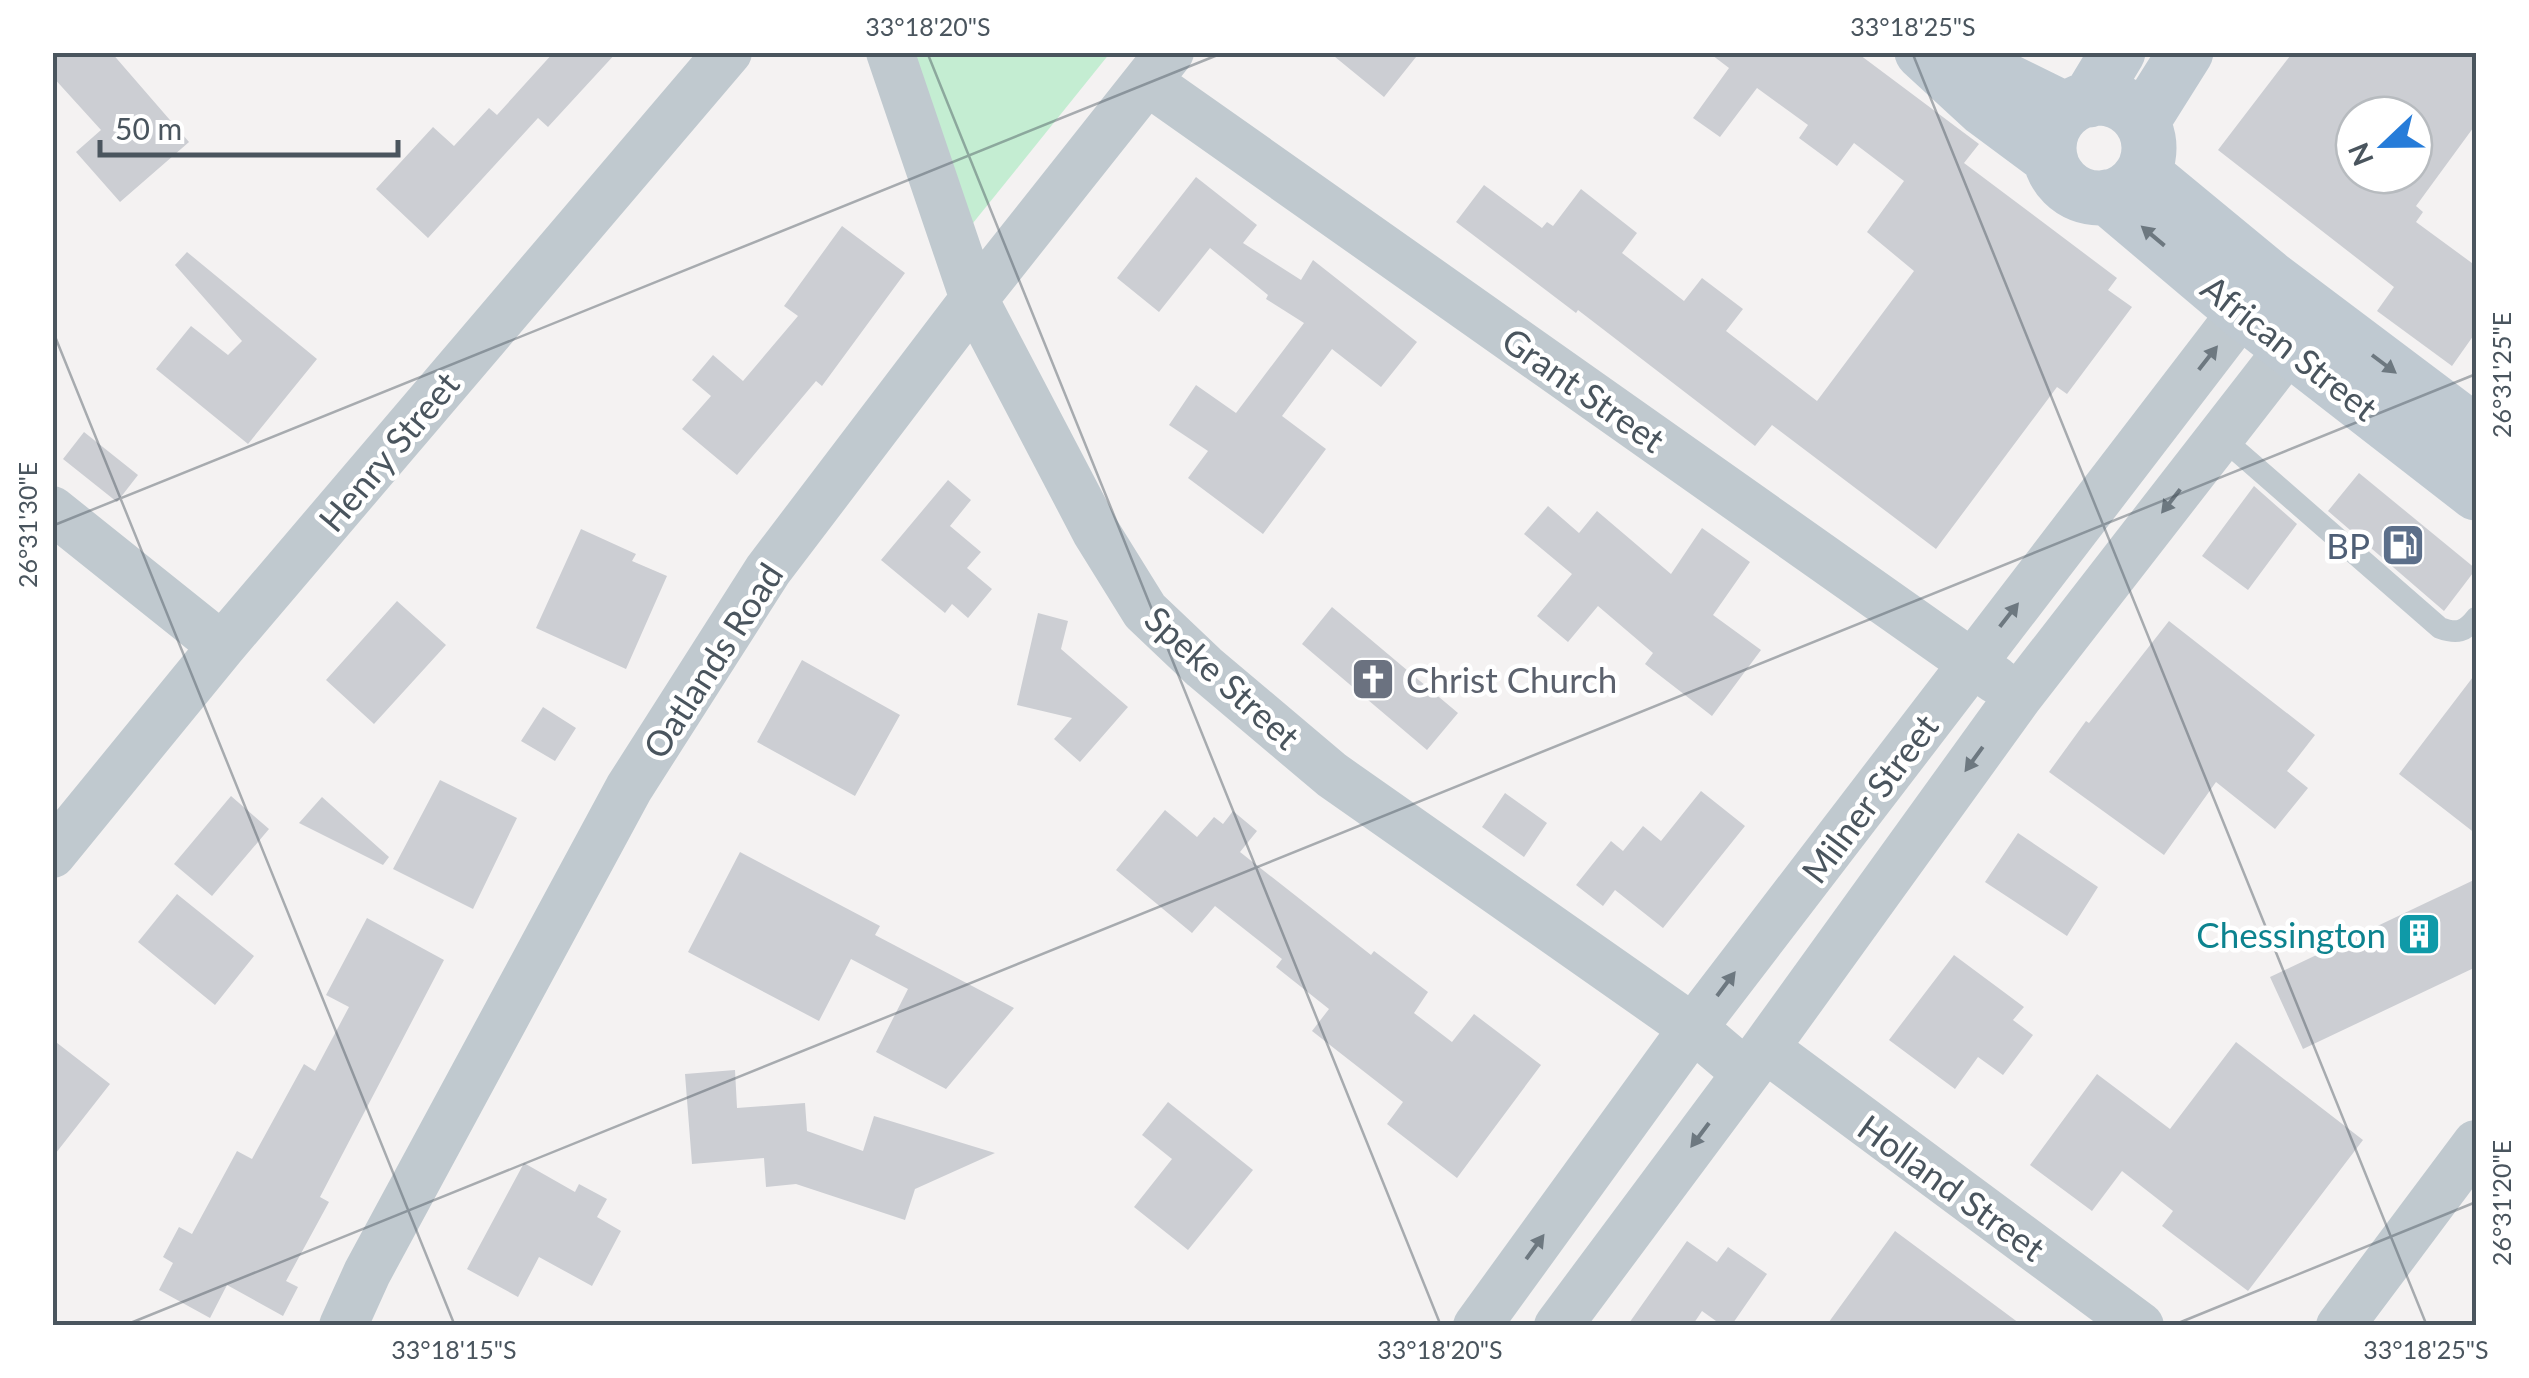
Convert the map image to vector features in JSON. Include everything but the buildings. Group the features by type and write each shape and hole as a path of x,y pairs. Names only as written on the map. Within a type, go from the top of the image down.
{"street":[{"name":"Henry Street","path":"52,854 222,646 728,52"},
{"name":"Speke Street","path":"890,52 974,299 1096,532 1145,611 1332,776 1693,1028 1756,1061"},
{"path":"2118,52 2068,123 2056,174 2067,187 2083,196 2130,164 2186,52"},
{"path":"1928,57 2001,78 2068,123"},
{"name":"Oatlands Road","path":"343,1326 367,1272 628,788 768,570 974,299 1159,67"},
{"name":"Grant Street","path":"1159,67 2020,696"},
{"path":"2068,123 2115,100 2131,109 2130,164"},
{"name":"African Street","path":"2130,164 2256,294 2303,330 2476,492"},
{"name":"Milner Street","path":"1477,1326 1693,1028 2256,294"},
{"name":"African Street","path":"2303,330 2474,425"},
{"name":"Milner Street","path":"1558,1326 2020,696 2303,330"},
{"path":"52,510 222,646"},
{"name":"Holland Street","path":"1756,1061 2140,1326"},
{"path":"2340,1326 2476,1144"}],"lane":[{"path":"2220,437 2440,628 2453,632 2467,630 2476,618"}],"green space":[{"path":"911,52 1110,53 973,223"}],"place":[{"name":"BP","path":"2403,545"},
{"name":"Christ Church","path":"1373,679"},
{"name":"Chessington","path":"2419,934"}]}
